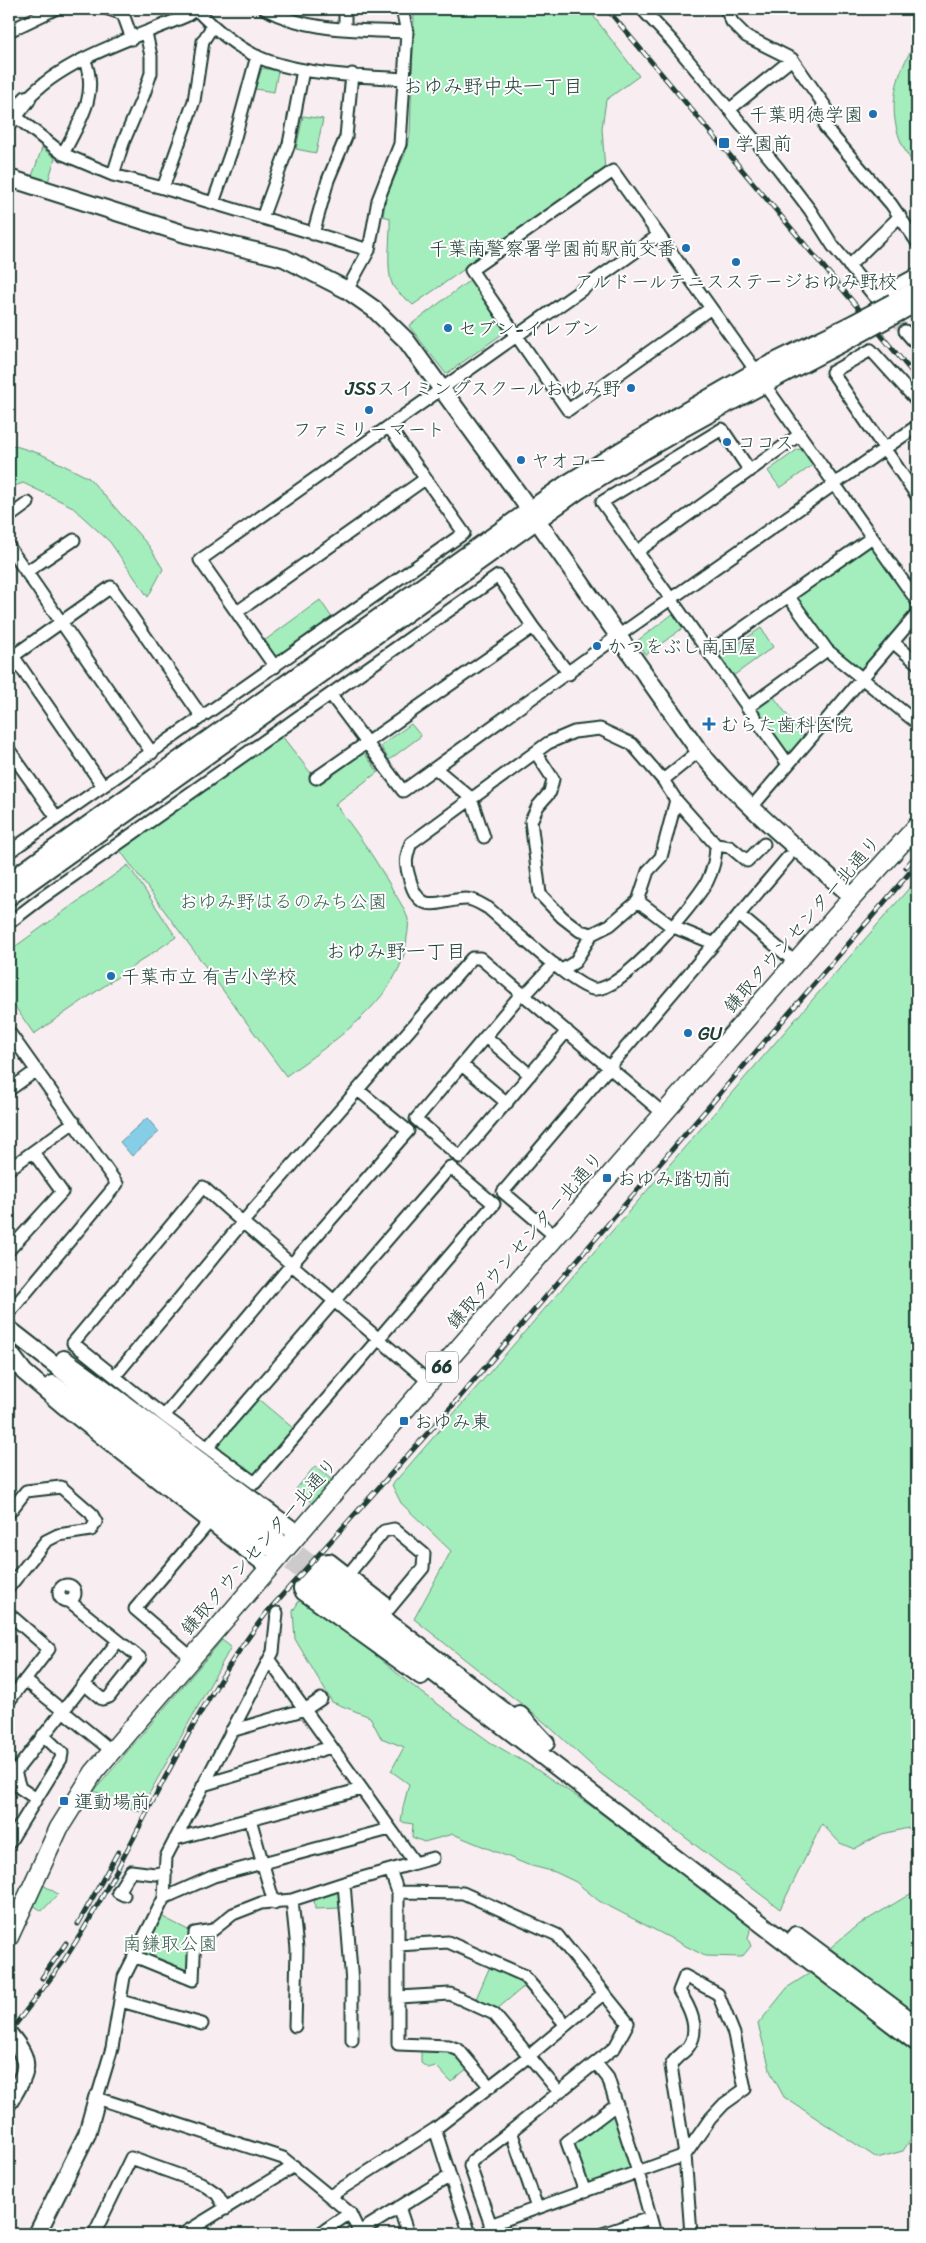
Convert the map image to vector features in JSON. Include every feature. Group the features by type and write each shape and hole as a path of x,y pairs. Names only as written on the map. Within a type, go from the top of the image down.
{"main road":[{"name":"鎌取タウンセンター北通り","path":"9,1937 14,1913 58,1828 80,1792 112,1751 429,1382 917,826"}],"street":[{"path":"9,31 55,9"},
{"path":"108,9 123,14 132,39"},
{"path":"369,250 114,175 63,154 10,115 55,74 84,59 186,16 196,9 212,27 256,56 303,70 404,79"},
{"path":"265,9 293,21 317,27 407,32"},
{"path":"293,9 293,21"},
{"path":"345,9 345,29"},
{"path":"347,290 369,250 378,200 400,144 407,32 402,9"},
{"path":"642,9 730,110 810,210 833,246 875,297 917,274"},
{"path":"726,9 732,22 746,36 792,59 827,109 825,127 900,216 917,242"},
{"path":"163,188 194,101 203,41 212,27"},
{"path":"114,175 123,143 144,94 151,72 151,56 146,33"},
{"path":"213,203 234,144 256,56"},
{"path":"63,154 87,104 91,86 89,70 84,59"},
{"path":"730,110 792,59"},
{"path":"262,218 289,144 303,70"},
{"path":"312,234 328,180 346,137 352,74"},
{"path":"711,308 568,410 471,270 613,171 711,308 834,486 917,601"},
{"path":"9,178 185,234 284,258 347,290 374,309 406,340 533,515 699,751 724,782 853,897"},
{"path":"850,266 900,216"},
{"path":"274,667 200,560 659,236"},
{"path":"9,881 533,515 760,378 897,307 917,289"},
{"path":"897,307 917,303"},
{"path":"905,331 917,345"},
{"path":"917,401 871,350 832,372 917,496"},
{"path":"331,695 403,791 569,674 618,636 917,426"},
{"path":"9,851 202,718 464,533 388,427"},
{"path":"750,471 722,429 602,502 788,764"},
{"path":"638,551 799,435"},
{"path":"237,612 425,479"},
{"path":"9,516 28,503"},
{"path":"9,897 533,515"},
{"path":"709,652 872,538"},
{"path":"26,572 74,540"},
{"path":"9,547 152,752"},
{"path":"9,570 19,562"},
{"path":"9,923 43,897 498,576 533,627 569,674"},
{"path":"103,786 11,658 61,621 111,587 202,718"},
{"path":"789,597 826,650 917,722"},
{"path":"751,808 917,614"},
{"path":"316,778 533,627"},
{"path":"894,643 917,663"},
{"path":"747,708 826,650"},
{"path":"716,845 714,866 696,898 635,968 606,987 594,989 584,986 558,967 488,908 467,899 437,905 424,902 414,893 405,860 411,843 548,743 574,732 600,729 632,744 663,780 676,800 716,845 730,847 747,861 764,844"},
{"path":"9,750 57,818"},
{"path":"663,780 699,751"},
{"path":"536,753 553,779 550,792 538,806 531,821 540,894 562,917 580,931 592,934"},
{"path":"435,768 471,798 484,837"},
{"path":"567,1031 460,1157 416,1119 524,994 558,967 575,962 583,952 592,934 610,925 638,901 648,871 661,858 676,800"},
{"path":"556,1237 503,1192 788,857"},
{"path":"638,901 671,926 713,943"},
{"path":"739,916 796,963"},
{"path":"115,1376 242,1223 472,958 480,958 664,1114"},
{"path":"9,1032 116,1184 9,1313"},
{"path":"486,1037 530,1075"},
{"path":"462,1065 506,1103"},
{"path":"9,1090 37,1070"},
{"path":"164,1416 291,1265 408,1131 358,1090"},
{"path":"9,1169 74,1122"},
{"path":"9,1250 62,1192 33,1152"},
{"path":"208,1447 335,1301 450,1166 494,1204 379,1339 255,1483 164,1416 73,1343 203,1187 242,1223 335,1301 379,1339 429,1382"},
{"path":"15,1334 46,1348 90,1377 298,1534"},
{"path":"9,1351 274,1543 15,1334"},
{"path":"9,1351 24,1372 64,1406 270,1567"},
{"path":"9,1513 26,1491 61,1487 91,1512 96,1522 91,1530 58,1535 46,1541 9,1587"},
{"path":"191,1657 135,1609 206,1526"},
{"path":"347,1576 384,1530 394,1529 424,1554 423,1568 390,1609"},
{"path":"326,1561 494,1691 530,1724 542,1747 510,1740 487,1725 304,1592 302,1589 303,1584 326,1561"},
{"path":"324,1580 762,1916 854,1985 917,2025"},
{"path":"69,1601 140,1658 109,1697 102,1699 84,1684"},
{"path":"37,2234 87,2134 112,2048 124,1977 164,1898 166,1857 273,1652 277,1613"},
{"path":"9,1701 49,1649 10,1619"},
{"path":"35,1798 20,1788 12,1772 118,1641"},
{"path":"268,1660 306,1709 415,1863"},
{"path":"25,1680 112,1751"},
{"path":"231,1731 306,1709 321,1699"},
{"path":"9,1843 35,1798 61,1759 62,1753 42,1735"},
{"path":"204,1785 332,1746"},
{"path":"175,1839 362,1789"},
{"path":"250,1819 274,1903"},
{"path":"164,1898 214,1876 390,1829"},
{"path":"134,1956 193,1980 195,1933 213,1930 233,1914 261,1903 292,1900 433,1858"},
{"path":"390,1870 398,1892 398,2044 449,2046 459,2050 490,2087"},
{"path":"124,1895 118,1892 131,1871 155,1874 166,1872"},
{"path":"344,1883 352,1983 352,2040"},
{"path":"398,1892 463,1893 557,1936 628,2023 615,2047 472,2161 470,2166 492,2230 538,2208 685,2155 710,2119 724,2104 745,2089 734,2034 718,1994 685,1976 679,1991 690,2006 694,2030 689,2046 675,2058 671,2066 685,2155 691,2234"},
{"path":"292,1900 297,1949 295,2026"},
{"path":"398,1944 448,1942 523,1975 566,2025"},
{"path":"854,1985 917,2043"},
{"path":"399,1997 450,1994 494,2014 559,2092"},
{"path":"330,2196 435,2129 529,2056 603,1994"},
{"path":"121,2001 202,2024"},
{"path":"9,2034 23,2051 25,2069 9,2102"},
{"path":"596,2063 608,2078 617,2104 655,2234"},
{"path":"96,2098 282,2158 350,2213 360,2233 450,2176"},
{"path":"585,2192 567,2142 617,2104"},
{"path":"435,2129 470,2234"},
{"path":"512,2131 538,2208"},
{"path":"94,2234 131,2158 201,2183 217,2194 226,2209"},
{"path":"183,2234 294,2166"},
{"path":"399,2207 408,2234"},
{"path":"319,2234 350,2213"},
{"path":"602,2234 650,2218"}],"green space":[{"path":"411,9 588,9 639,76 606,100 602,128 605,171 413,305 393,286 389,272 390,218 383,216 386,197 405,154 410,135 414,16"},
{"path":"917,41 917,168 906,153 899,137 894,105 901,73"},
{"path":"262,68 278,71 274,92 255,89"},
{"path":"303,116 323,119 316,153 296,149"},
{"path":"42,148 55,158 48,182 31,179"},
{"path":"470,280 505,332 446,374 409,326"},
{"path":"9,444 41,454 89,478 149,546 163,569 148,597 110,542 71,506 23,483 9,488"},
{"path":"798,449 802,450 813,465 780,488 768,471"},
{"path":"871,543 916,607 864,669 859,670 830,647 796,597"},
{"path":"320,600 335,622 279,662 264,641"},
{"path":"674,613 684,627 646,655 637,641"},
{"path":"761,628 773,647 733,676 719,657"},
{"path":"771,693 804,738 790,754 786,755 753,709"},
{"path":"411,724 421,736 389,760 381,747"},
{"name":"おゆみ野はるのみち公園","path":"282,736 317,781 362,750 378,772 335,804 377,863 408,919 402,959 393,980 379,999 343,1034 286,1076 119,849"},
{"path":"128,865 176,937 34,1034 9,998 9,951"},
{"path":"917,879 917,1826 882,1834 854,1849 840,1843 822,1824 780,1909 600,1773 544,1722 414,1619 451,1551 401,1503 392,1485"},
{"path":"257,1398 294,1429 256,1475 252,1476 218,1451 219,1444"},
{"path":"315,1466 332,1480 313,1504 296,1489"},
{"path":"307,1599 409,1683 490,1742 533,1767 591,1806 751,1926 748,1939 751,1946 742,1957 705,1956 599,1901 576,1882 555,1872 528,1865 453,1834 424,1842 412,1837 413,1824 401,1822 409,1784 391,1771 404,1747 381,1738 370,1717 332,1702 295,1639 293,1611 299,1601"},
{"path":"222,1640 231,1647 139,1812 94,1791"},
{"path":"43,1885 58,1894 42,1911 33,1905"},
{"path":"917,1890 917,2015 830,1948 855,1927"},
{"path":"336,1891 340,1894 341,1908 315,1909 314,1898"},
{"name":"南鎌取公園","path":"161,1916 190,1931 189,1972 142,1954"},
{"path":"491,1964 521,1978 527,1984 496,2010 475,2001"},
{"path":"810,1973 917,2055 917,2129 903,2151 877,2158 784,2097 771,2073 758,2024 788,1987"},
{"path":"421,2048 452,2049 469,2067 451,2082 436,2066 428,2068 421,2063"},
{"path":"612,2111 617,2112 633,2170 587,2187 573,2144"}],"water":[{"path":"147,1118 159,1132 132,1156 120,1142"}],"tunnel":[{"path":"887,311 905,331"},
{"path":"279,1539 328,1576"},
{"path":"271,1548 319,1585"}],"railway":[{"path":"607,9 917,378"},
{"path":"906,867 917,854"},
{"path":"9,2033 63,1962 82,1932 215,1688 240,1649 268,1611 452,1406 917,864"},
{"path":"78,1924 118,1852"},
{"path":"42,1978 66,1943"}],"place":[{"name":"千葉明徳学園","path":"873,114"},
{"name":"学園前","path":"724,143"},
{"name":"千葉南警察署学園前駅前交番","path":"686,248"},
{"name":"アルドールテニスステージおゆみ野校","path":"736,262"},
{"name":"セブン-イレブン","path":"448,328"},
{"name":"JSSスイミングスクールおゆみ野","path":"631,388"},
{"name":"ファミリーマート","path":"369,410"},
{"name":"ココス","path":"727,442"},
{"name":"ヤオコー","path":"521,460"},
{"name":"かつをぶし南国屋","path":"597,646"},
{"name":"むらた歯科医院","path":"709,724"},
{"name":"千葉市立 有吉小学校","path":"111,976"},
{"name":"GU","path":"688,1033"},
{"name":"おゆみ踏切前","path":"607,1178"},
{"name":"おゆみ東","path":"404,1421"},
{"name":"運動場前","path":"64,1801"}],"district":[{"name":"おゆみ野中央一丁目","path":"493,86"},
{"name":"おゆみ野一丁目","path":"396,951"}]}
